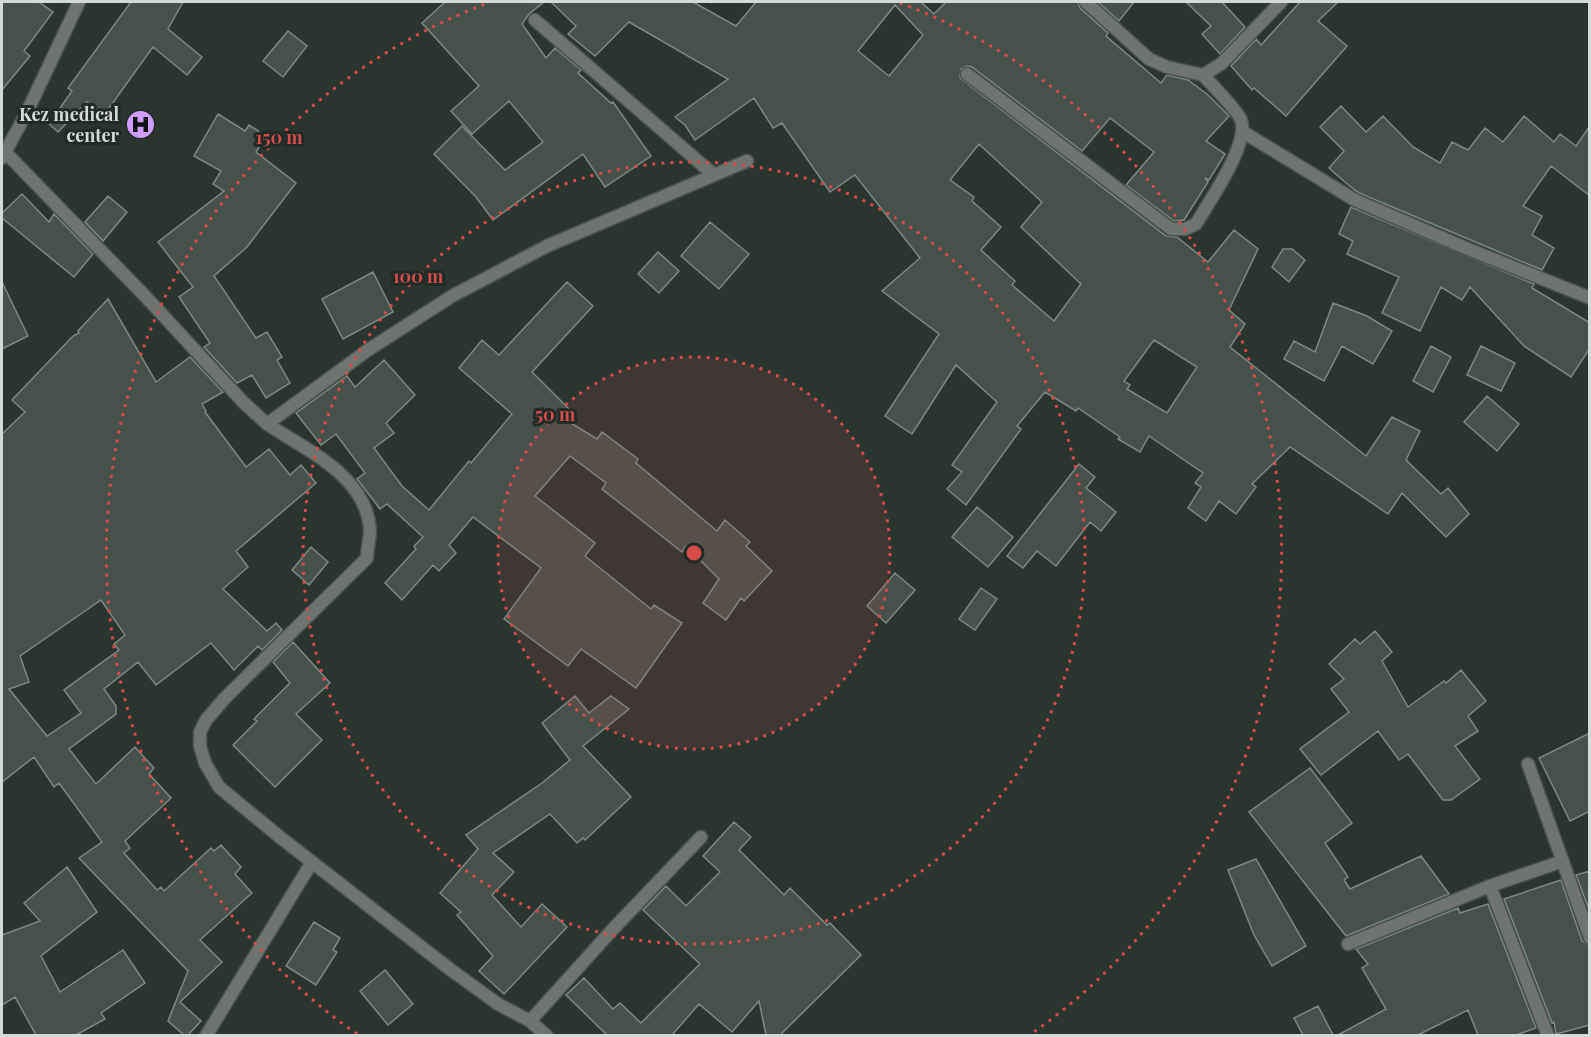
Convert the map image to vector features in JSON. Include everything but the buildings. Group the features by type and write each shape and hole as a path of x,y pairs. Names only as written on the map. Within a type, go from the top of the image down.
{"street":[{"path":"79,2 4,156 145,296 244,403 267,424 333,467 353,485 363,504 370,530 366,558 225,698 206,720 200,732 204,763 219,787 312,862 498,1004 530,1021 547,1035"},
{"path":"967,74 1171,229 1185,229 1196,224 1237,153 1243,132 1241,119 1203,75 1167,67 1149,58 1086,2"},
{"path":"1203,75 1221,64 1281,2"},
{"path":"535,20 714,175"},
{"path":"1243,132 1355,200 1590,298"},
{"path":"267,424 368,350 452,296 547,246 747,161"},
{"path":"1528,764 1590,938"},
{"path":"530,1021 701,837"},
{"path":"1348,944 1490,886 1563,861"},
{"path":"206,1035 312,862"},
{"path":"1490,886 1548,1035"}],"place":[{"name":"Kez medical center","path":"140,124"}]}
